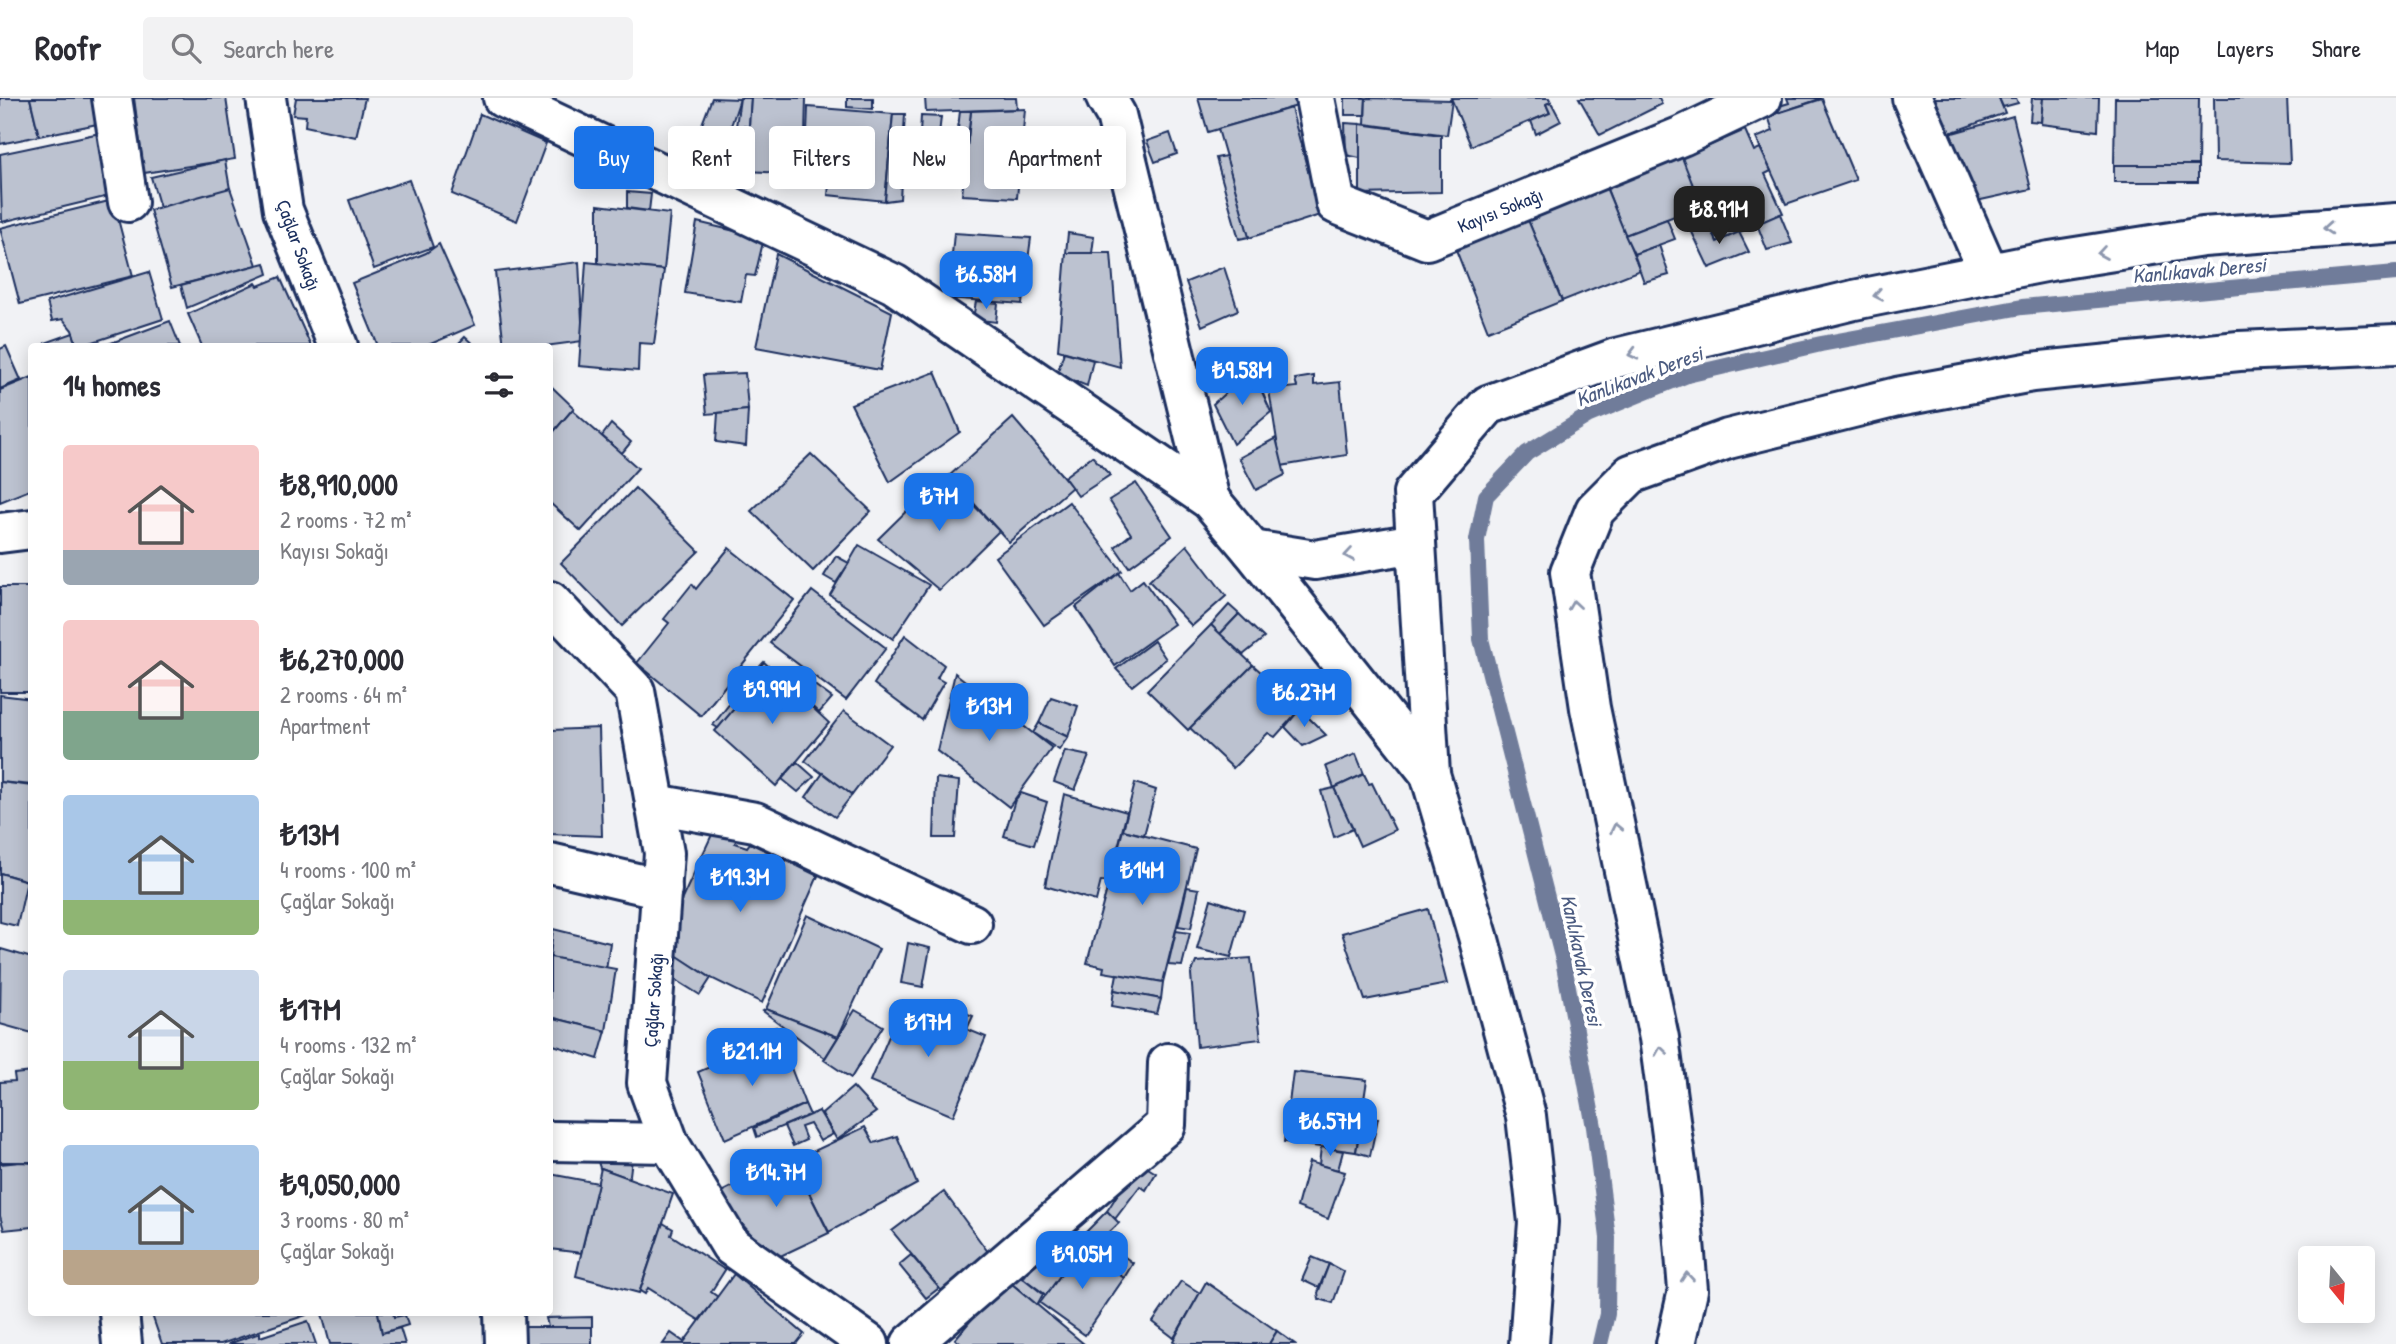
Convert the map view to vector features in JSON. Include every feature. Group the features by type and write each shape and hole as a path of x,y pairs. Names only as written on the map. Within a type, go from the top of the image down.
{"street":[{"path":"112,98 128,202"},
{"name":"Çağlar Sokağı","path":"265,98 283,210 337,343"},
{"path":"503,98 894,284 1210,500 1430,774"},
{"path":"1107,98 1116,115 1210,500"},
{"name":"Kayısı Sokağı","path":"1315,98 1336,204 1427,240 1682,136 1762,98"},
{"path":"1912,98 1989,272"},
{"path":"1529,1344 1538,1222 1526,1116 1478,936 1430,774 1413,493 1488,405 1616,358 1854,300 1989,272 2203,237 2396,223"},
{"path":"1676,1344 1688,1290 1680,1194 1659,1038 1590,708 1570,572 1595,510 1631,474 1728,439 1897,397 2032,372 2239,351 2396,344"},
{"path":"0,533 28,530"},
{"path":"1252,550 1315,560 1416,543"},
{"name":"Çağlar Sokağı","path":"553,604 635,691 664,853 647,1083 669,1143 731,1246 869,1344"},
{"path":"655,804 755,822 972,924"},
{"path":"553,864 662,890"},
{"path":"911,1344 1166,1125 1168,1063"},
{"path":"553,1141 669,1143"},
{"path":"118,1316 122,1344"},
{"path":"504,1316 505,1344"}],"building":[{"path":"0,98 30,98 39,136 0,144"},
{"path":"30,98 102,98 107,122 39,136"},
{"path":"134,98 226,98 235,159 144,173"},
{"path":"296,98 365,98 356,137 305,126 306,116 293,115"},
{"path":"712,98 740,99 731,126 701,126"},
{"path":"740,98 751,98 749,126 736,126"},
{"path":"751,98 806,98 805,126 769,126 769,172 755,171 755,126 749,126"},
{"path":"847,98 873,98 873,109 847,107"},
{"path":"925,98 1016,98 1017,109 926,112"},
{"path":"1198,98 1295,98 1297,106 1208,132"},
{"path":"1345,98 1366,98 1365,115 1345,115"},
{"path":"1366,98 1452,100 1447,135 1365,124"},
{"path":"1451,98 1549,98 1551,102 1546,104 1550,113 1471,146"},
{"path":"1579,98 1659,98 1662,104 1600,135"},
{"path":"1787,98 1820,99 1778,113 1776,107 1789,103"},
{"path":"1926,98 1999,98 2005,113 1939,137"},
{"path":"1999,98 2016,98 2018,103 2003,107"},
{"path":"2032,98 2043,98 2041,122 2030,121"},
{"path":"2043,98 2099,98 2098,131 2041,124"},
{"path":"2115,98 2199,98 2198,165 2114,165"},
{"path":"2214,98 2287,98 2290,163 2215,161"},
{"path":"1822,99 1856,180 1786,204 1756,138 1773,131 1768,116"},
{"path":"1551,102 1561,121 1536,134 1531,121 1550,113 1546,104"},
{"path":"808,107 893,114 892,126 889,126 885,201 828,195 829,189 875,189 875,126 807,126"},
{"path":"1291,108 1320,215 1249,238 1218,129"},
{"path":"1025,109 1023,126 984,126 984,189 1018,189 1017,198 962,195 963,189 970,189 971,111"},
{"path":"960,111 971,111 969,126 958,126"},
{"path":"480,114 546,143 517,221 452,194"},
{"path":"893,114 905,114 904,126 892,126"},
{"path":"921,116 941,117 940,126 920,126"},
{"path":"2013,116 2031,189 1958,205 1942,136"},
{"path":"1345,123 1360,124 1360,158 1346,155"},
{"path":"1360,124 1441,135 1441,192 1360,194"},
{"path":"1745,130 1754,151 1760,148 1771,171 1765,174 1783,213 1717,242 1681,158"},
{"path":"100,133 113,195 2,222 0,154"},
{"path":"1170,133 1177,154 1155,162 1147,141"},
{"path":"1674,137 1701,206 1625,235 1600,171"},
{"path":"1226,156 1249,237 1239,239 1216,158"},
{"path":"889,158 889,189 901,189 900,199 885,201"},
{"path":"225,160 230,189 160,208 151,177"},
{"path":"2114,165 2198,165 2198,182 2114,182"},
{"path":"409,180 433,247 374,269 349,200"},
{"path":"1603,180 1640,270 1562,301 1524,211"},
{"path":"230,188 257,265 172,287 150,210"},
{"path":"627,192 651,194 649,211 627,208"},
{"path":"113,200 133,276 20,304 0,228"},
{"path":"598,205 670,214 664,270 598,264"},
{"path":"1523,208 1562,301 1488,331 1451,237"},
{"path":"1780,214 1792,243 1767,250 1757,224"},
{"path":"1667,219 1675,239 1634,254 1625,235"},
{"path":"697,222 764,238 755,276 746,275 741,302 685,293"},
{"path":"1709,224 1717,242 1739,232 1749,252 1709,268 1691,230"},
{"path":"954,233 1031,238 1022,304 948,298"},
{"path":"1068,233 1094,237 1092,253 1066,253"},
{"path":"439,244 475,325 433,343 377,343 352,283 426,253"},
{"path":"1659,245 1669,275 1644,282 1634,254"},
{"path":"1066,253 1111,253 1120,367 1058,350"},
{"path":"776,254 892,312 880,370 756,347"},
{"path":"579,262 583,341 553,345 504,343 495,272"},
{"path":"586,262 664,270 654,344 639,343 638,371 579,366"},
{"path":"265,263 268,274 187,308 181,285"},
{"path":"1224,267 1238,310 1202,326 1186,282"},
{"path":"149,272 163,319 90,343 76,343 72,330 63,319 52,321 47,302"},
{"path":"280,277 310,343 201,343 188,314 256,283 258,286"},
{"path":"976,301 998,303 996,322 973,319"},
{"path":"170,321 179,343 111,343"},
{"path":"73,333 76,343 45,343"},
{"path":"465,337 472,343 459,343"},
{"path":"6,346 21,380 0,389 0,349"},
{"path":"1064,352 1093,360 1087,386 1057,374"},
{"path":"1252,369 1271,412 1233,444 1213,404"},
{"path":"935,372 960,432 890,482 851,404"},
{"path":"745,373 748,410 707,414 703,375"},
{"path":"1314,376 1314,385 1340,382 1347,455 1281,466 1269,390 1297,387 1295,379"},
{"path":"28,379 28,491 0,502 0,390"},
{"path":"553,388 574,408 553,432"},
{"path":"572,410 638,468 581,531 553,506 553,432"},
{"path":"748,410 746,446 716,442 718,413"},
{"path":"1013,418 1072,487 1009,542 949,476"},
{"path":"611,424 631,442 622,453 602,436"},
{"path":"1276,438 1285,475 1256,490 1239,458"},
{"path":"811,454 871,511 813,571 751,511"},
{"path":"1092,456 1110,475 1078,496 1064,477"},
{"path":"946,477 999,531 939,590 878,539 937,481"},
{"path":"1136,483 1172,536 1129,567 1115,547 1131,534 1109,500"},
{"path":"635,488 699,551 622,626 561,563"},
{"path":"1069,502 1122,571 1044,625 995,557"},
{"path":"859,545 929,585 893,639 830,595"},
{"path":"1187,545 1226,596 1192,626 1149,581"},
{"path":"729,548 794,600 701,716 637,663 669,623 664,619 692,584 696,589"},
{"path":"836,556 849,563 836,583 824,576"},
{"path":"1119,573 1130,590 1143,580 1174,624 1115,666 1076,607"},
{"path":"0,587 28,587 28,692 0,692"},
{"path":"812,591 886,648 846,700 770,643"},
{"path":"1229,605 1239,614 1220,634 1211,625"},
{"path":"1239,614 1264,638 1243,655 1220,634"},
{"path":"1211,625 1253,665 1188,730 1147,690"},
{"path":"905,635 944,665 937,678 944,682 922,720 874,684"},
{"path":"1154,641 1166,659 1132,686 1116,669"},
{"path":"764,662 829,723 776,786 715,731 758,680 752,675"},
{"path":"1253,665 1301,708 1275,737 1268,733 1233,768 1190,728"},
{"path":"955,673 1052,748 1009,807 937,751"},
{"path":"752,675 758,680 718,728 713,725"},
{"path":"801,675 832,698 819,713 792,688"},
{"path":"999,685 1019,699 1008,713 989,699"},
{"path":"0,695 28,698 28,785 0,782"},
{"path":"1051,697 1078,706 1068,737 1039,723"},
{"path":"1300,709 1326,735 1303,746 1285,727"},
{"path":"844,711 890,745 852,795 805,761"},
{"path":"1039,723 1068,737 1059,750 1033,733"},
{"path":"599,728 602,836 553,834 553,730"},
{"path":"1065,751 1089,756 1075,790 1054,782"},
{"path":"1356,754 1364,774 1334,788 1326,766"},
{"path":"797,762 814,777 798,792 782,779"},
{"path":"823,773 852,795 835,817 806,797"},
{"path":"1364,774 1369,784 1372,783 1395,830 1360,846 1334,788"},
{"path":"936,778 959,781 955,838 934,838"},
{"path":"0,782 28,786 28,881 0,873"},
{"path":"1135,783 1156,790 1144,835 1123,830"},
{"path":"1334,788 1353,829 1334,837 1321,791"},
{"path":"1021,793 1047,802 1034,845 1004,836 1015,800"},
{"path":"1064,794 1127,812 1109,882 1101,881 1096,901 1045,886"},
{"path":"715,828 737,838 735,843 747,847 750,843 818,876 762,1003 713,979 669,951 674,916"},
{"path":"1123,830 1196,849 1163,982 1103,972 1104,967 1087,963"},
{"path":"0,873 27,881 17,926 0,922"},
{"path":"1187,887 1199,889 1191,928 1178,926"},
{"path":"1211,899 1244,910 1231,957 1197,949"},
{"path":"1428,909 1447,984 1365,1000 1342,933"},
{"path":"807,915 879,949 838,1037 766,1009"},
{"path":"553,929 610,943 606,969 553,958"},
{"path":"1176,931 1190,933 1182,966 1168,965"},
{"path":"908,943 930,948 923,987 901,983"},
{"path":"1,949 28,957 28,1032 0,1024"},
{"path":"673,953 711,978 700,995 665,973"},
{"path":"553,958 616,969 606,1031 553,1018"},
{"path":"1251,958 1261,1039 1197,1047 1191,974 1196,962"},
{"path":"1117,974 1163,982 1161,999 1114,990"},
{"path":"1114,990 1161,999 1157,1014 1112,1006"},
{"path":"903,1003 986,1037 953,1116 870,1081"},
{"path":"948,1006 973,1016 967,1029 943,1019"},
{"path":"766,1009 838,1037 825,1058 763,1011"},
{"path":"855,1010 883,1026 851,1078 824,1060"},
{"path":"553,1018 606,1031 598,1059 553,1045"},
{"path":"776,1027 779,1037 727,1059 722,1048"},
{"path":"779,1037 805,1104 725,1139 698,1072"},
{"path":"28,1072 28,1162 0,1162 0,1082 15,1081 14,1074"},
{"path":"1293,1072 1367,1080 1356,1152 1284,1142"},
{"path":"853,1087 876,1112 837,1140 822,1114"},
{"path":"805,1104 810,1115 757,1137 754,1128"},
{"path":"819,1111 833,1134 820,1141 810,1124 801,1127 806,1140 793,1146 784,1126"},
{"path":"1362,1117 1378,1118 1370,1156 1356,1152"},
{"path":"865,1127 874,1143 897,1136 917,1184 829,1232 793,1161"},
{"path":"1321,1147 1343,1151 1338,1170 1319,1165"},
{"path":"594,1150 633,1151 628,1178 601,1168 601,1171"},
{"path":"791,1157 829,1233 774,1259 715,1195"},
{"path":"1138,1162 1156,1173 1146,1190 1140,1186 1115,1219 1107,1211"},
{"path":"1309,1162 1345,1172 1328,1219 1297,1207"},
{"path":"28,1163 28,1227 4,1230 0,1216 0,1164"},
{"path":"601,1168 673,1194 639,1293 576,1276"},
{"path":"553,1175 598,1183 581,1253 553,1249"},
{"path":"944,1192 994,1260 948,1299 892,1231"},
{"path":"1107,1211 1119,1223 1090,1251 1078,1240"},
{"path":"663,1223 673,1229 671,1235 725,1270 711,1292 718,1297 699,1320 648,1288 645,1294 640,1291"},
{"path":"1107,1244 1133,1263 1124,1278 1095,1258"},
{"path":"1080,1248 1124,1278 1085,1335 1040,1303"},
{"path":"1047,1249 1067,1266 1046,1295 1023,1278"},
{"path":"911,1255 939,1288 926,1298 899,1265"},
{"path":"1312,1257 1329,1264 1319,1288 1302,1280"},
{"path":"1329,1264 1344,1272 1333,1303 1319,1299 1318,1293"},
{"path":"1013,1270 1043,1294 1037,1305 1006,1279"},
{"path":"734,1274 804,1334 796,1344 663,1344 671,1333 684,1342"},
{"path":"1006,1279 1084,1344 961,1344 955,1339"},
{"path":"1181,1281 1200,1293 1174,1338 1153,1322"},
{"path":"1206,1282 1277,1331 1269,1344 1178,1344 1173,1341"},
{"path":"152,1316 303,1316 221,1344 162,1344"},
{"path":"323,1316 379,1316 382,1333 400,1328 405,1344 330,1344"},
{"path":"379,1316 405,1316 408,1325 382,1333"},
{"path":"592,1317 592,1327 548,1327 546,1318"},
{"path":"308,1321 316,1344 228,1344 260,1333 260,1337"},
{"path":"525,1327 592,1327 592,1344 525,1344"},
{"path":"1277,1331 1295,1344 1269,1344"}],"waterway":[{"name":"Kanlıkavak Deresi","path":"1600,1344 1607,1314 1608,1238 1594,1127 1563,960 1481,639 1477,540 1486,496 1527,453 1589,415 1687,375 1821,344 2022,307 2396,273"}]}
